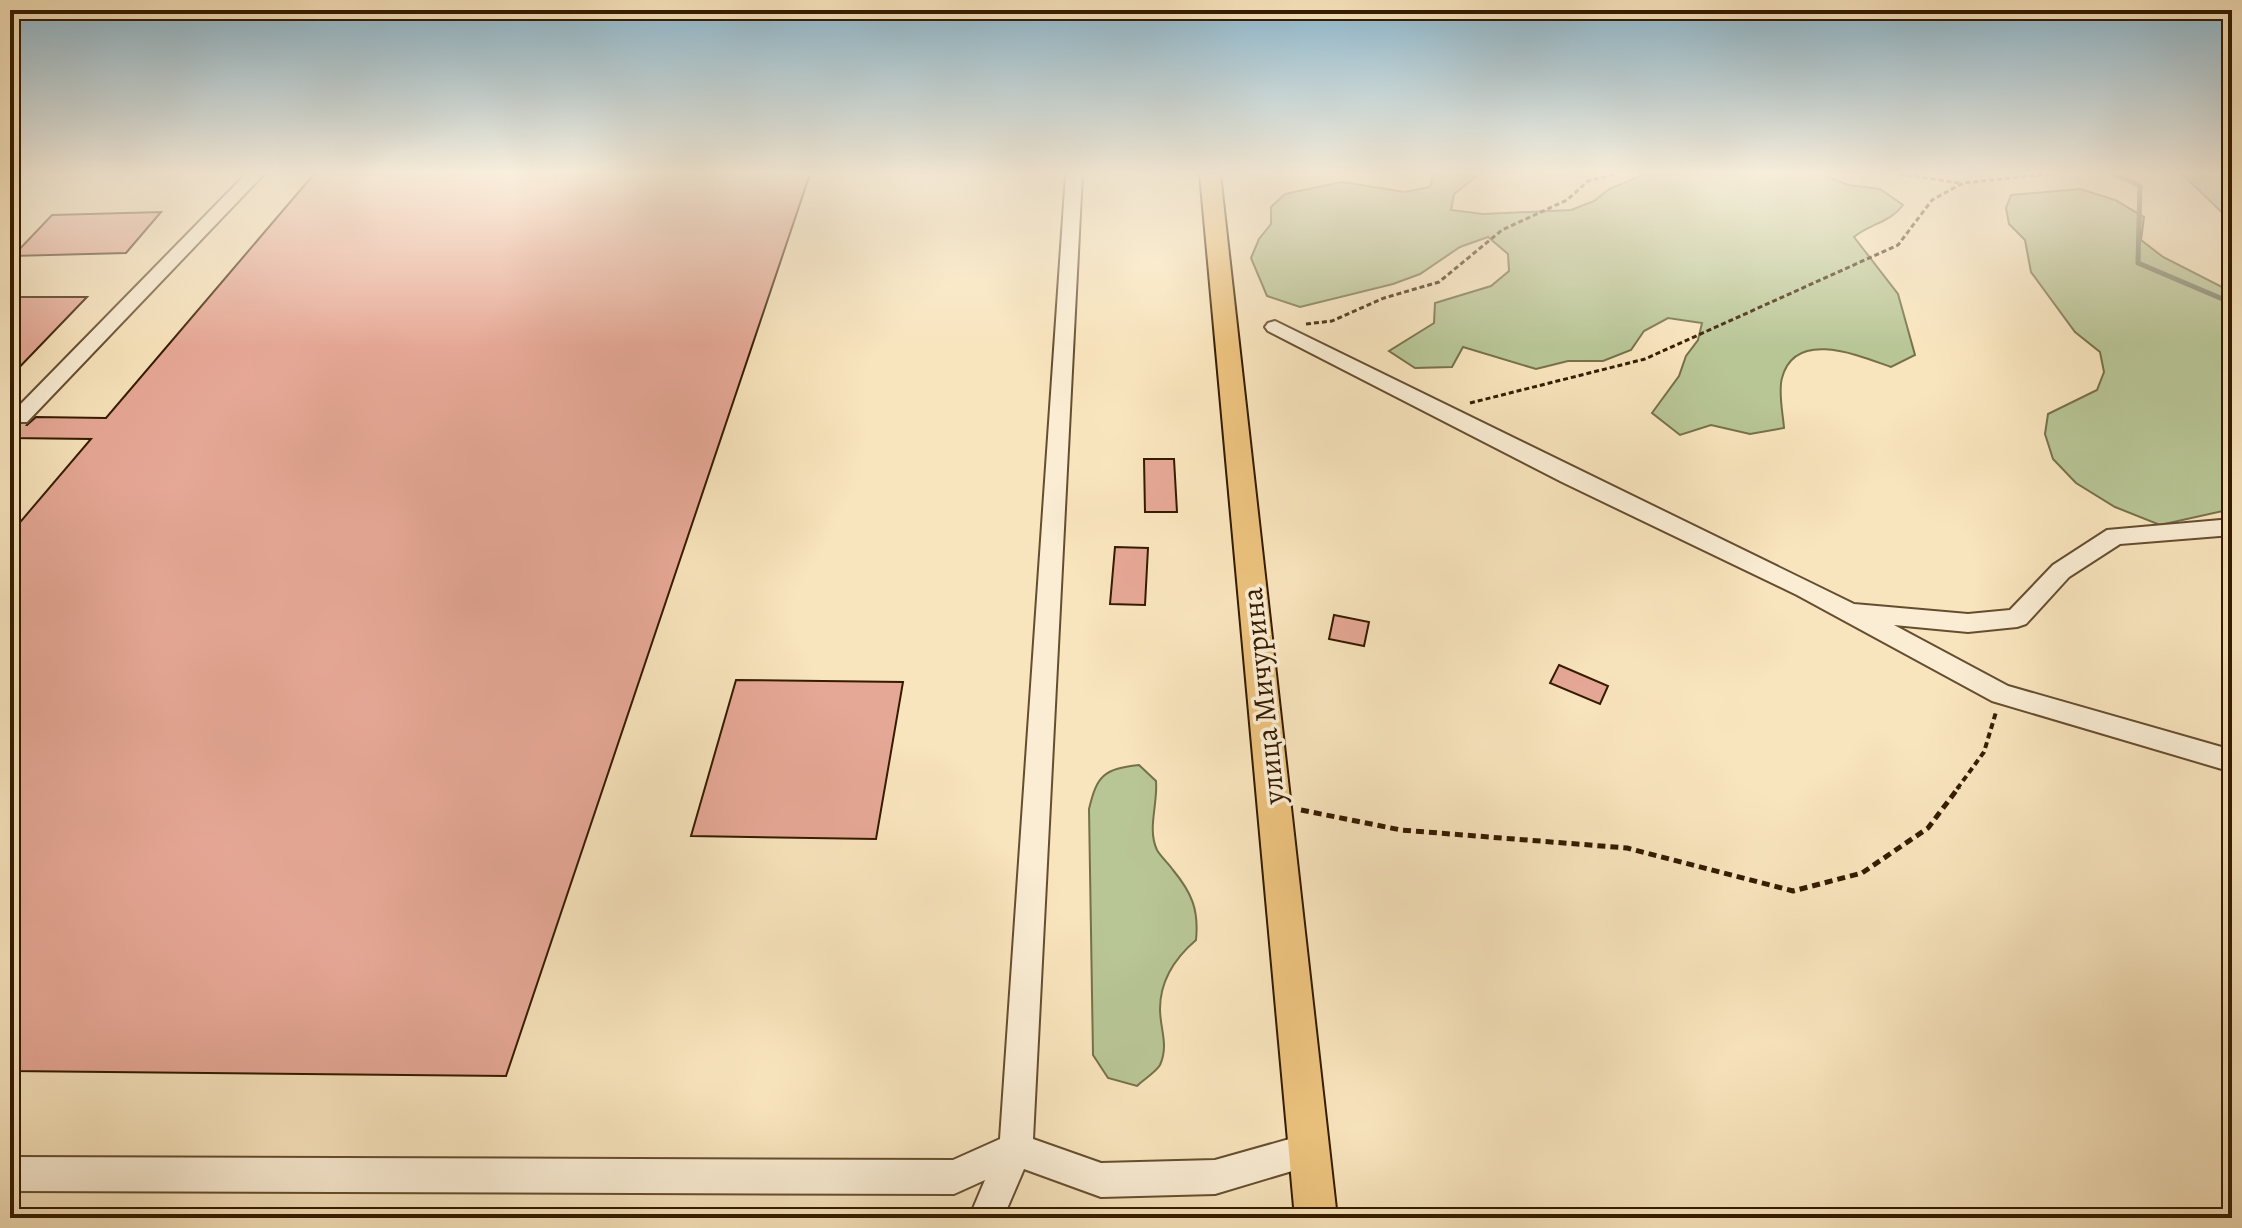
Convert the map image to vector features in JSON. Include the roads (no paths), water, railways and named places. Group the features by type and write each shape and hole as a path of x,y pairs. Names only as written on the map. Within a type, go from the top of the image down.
{"main road":[{"name":"улица Мичурина","path":"1216,231 1316,1218"}],"lane":[{"path":"20,417 200,231"},
{"path":"986,1218 1016,1149 1071,231"},
{"path":"1275,327 1845,612 2001,694 2232,761"},
{"path":"1845,612 1968,623 2017,618 2061,571 2115,536 2232,527"},
{"path":"10,1174 954,1177 1016,1149 1101,1180 1215,1177 1307,1151"}],"waterway":[{"path":"2139,231 2138,263 2232,303"}],"tunnel":[{"path":"10,429 20,417"}]}
